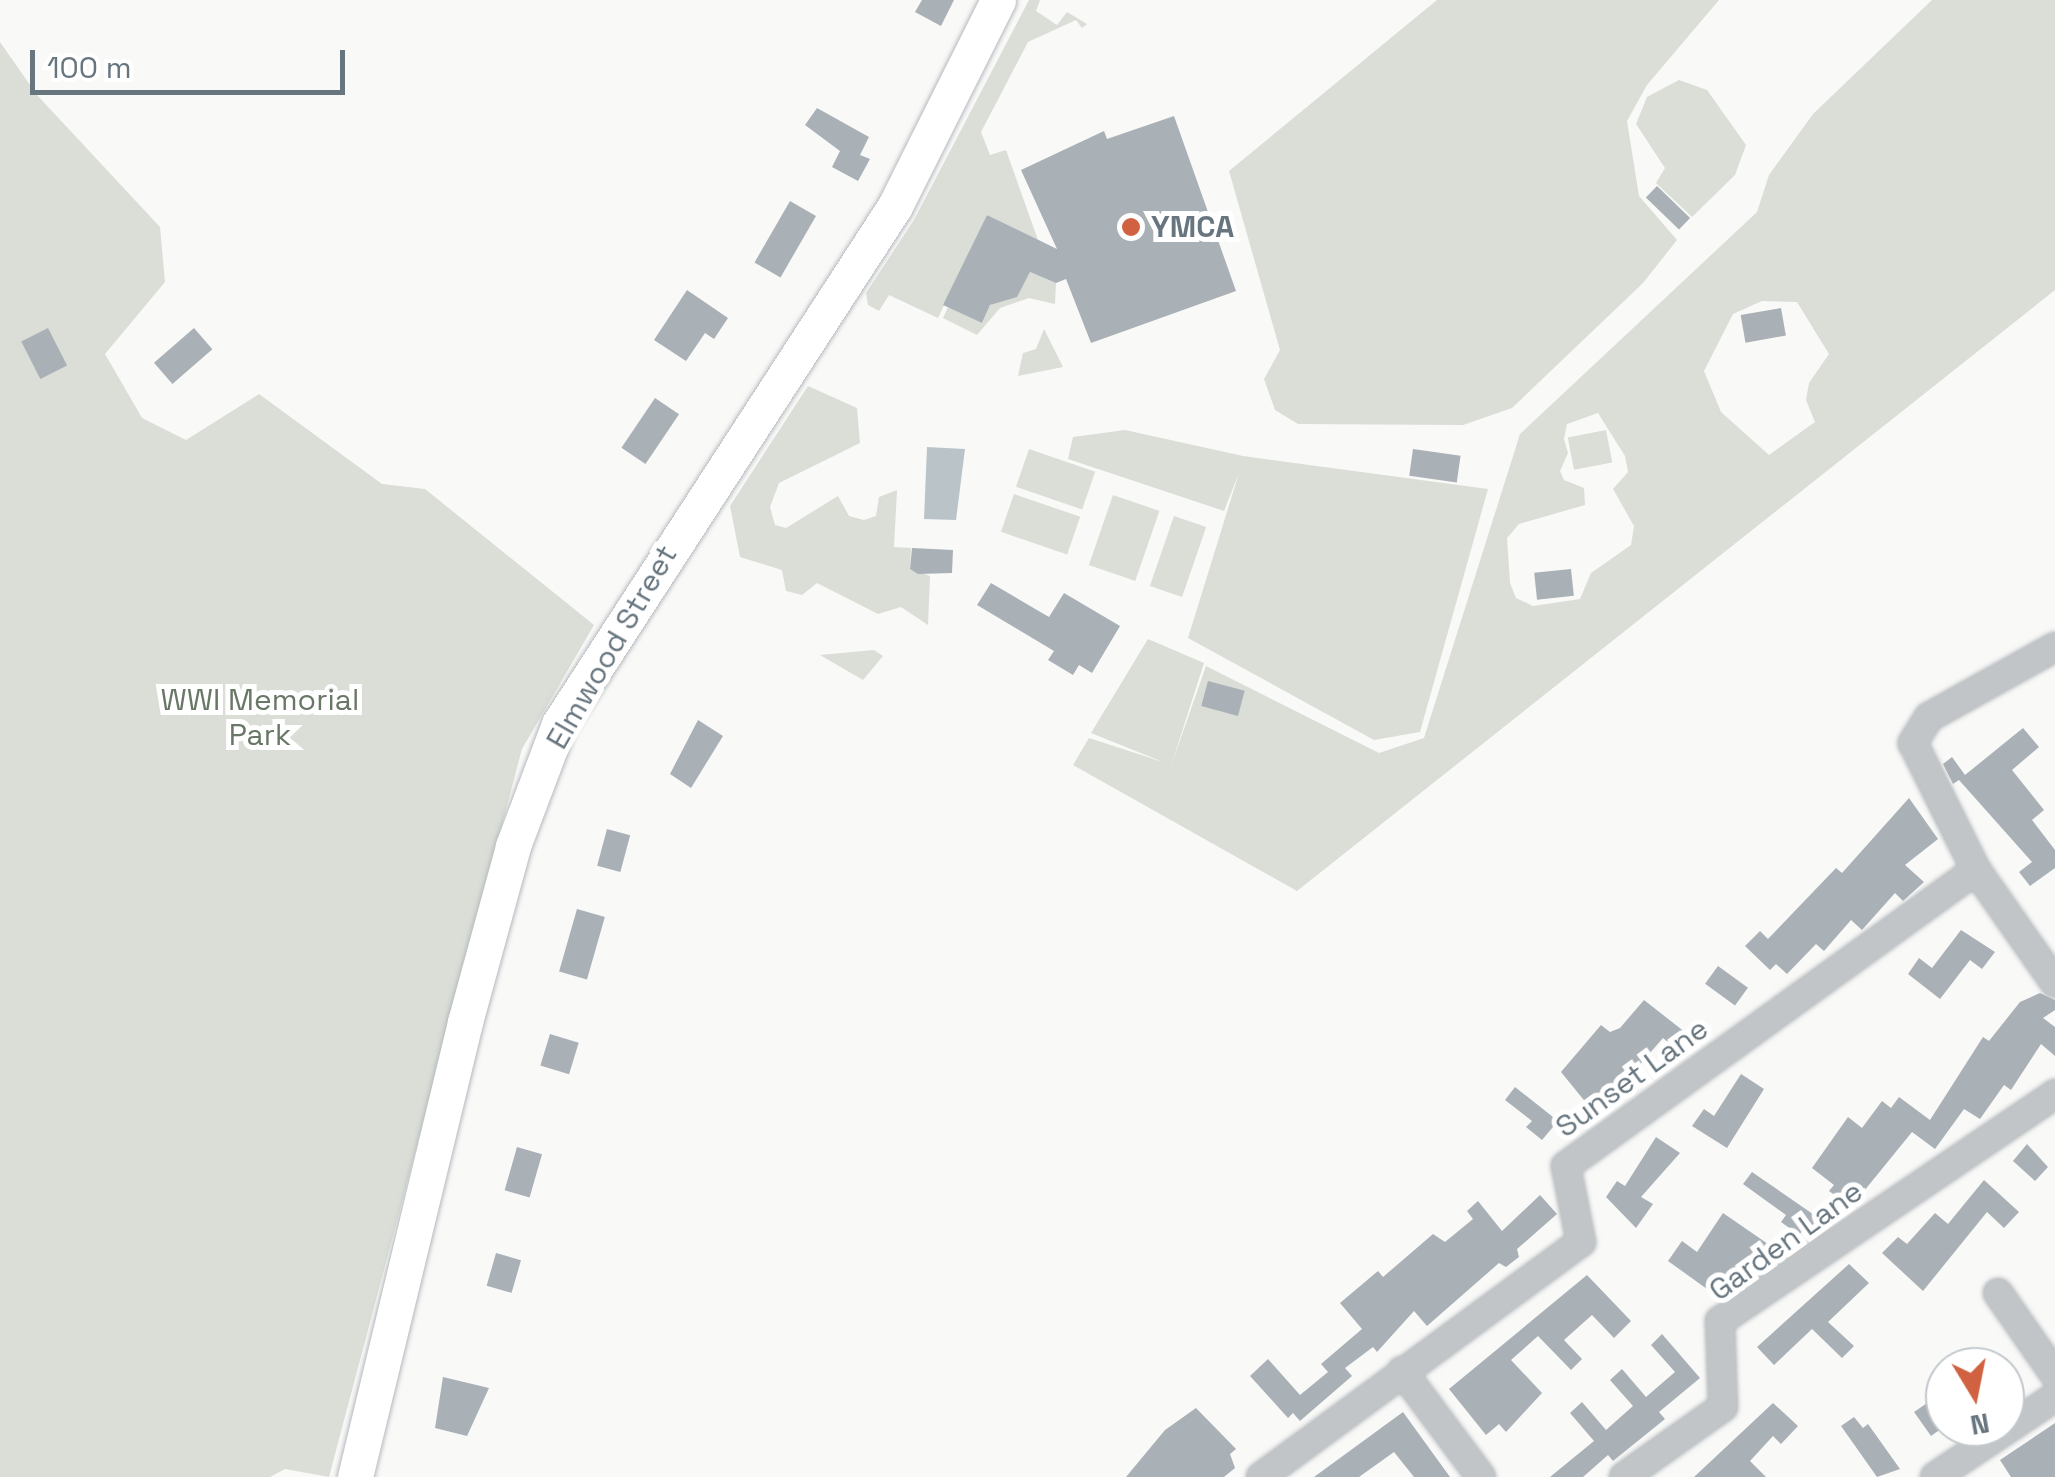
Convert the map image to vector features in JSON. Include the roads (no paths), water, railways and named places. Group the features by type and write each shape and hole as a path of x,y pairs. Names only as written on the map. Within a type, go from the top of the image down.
{"main road":[{"name":"Elmwood Street","path":"354,1477 465,1022 513,846 559,724 895,206 998,0"}],"street":[{"path":"2055,647 1929,717 1913,742 1976,870 2055,984"},
{"name":"Sunset Lane","path":"1261,1477 1581,1242 1566,1166 1976,870"},
{"name":"Garden Lane","path":"1624,1477 1723,1407 1720,1322 2055,1094"},
{"path":"1998,1292 2055,1375"},
{"path":"1402,1371 1481,1477"},
{"path":"1935,1477 2055,1398"}],"place":[{"name":"YMCA","path":"1131,227"}],"park label":[{"name":"WWI Memorial Park","path":"260,717"}]}
